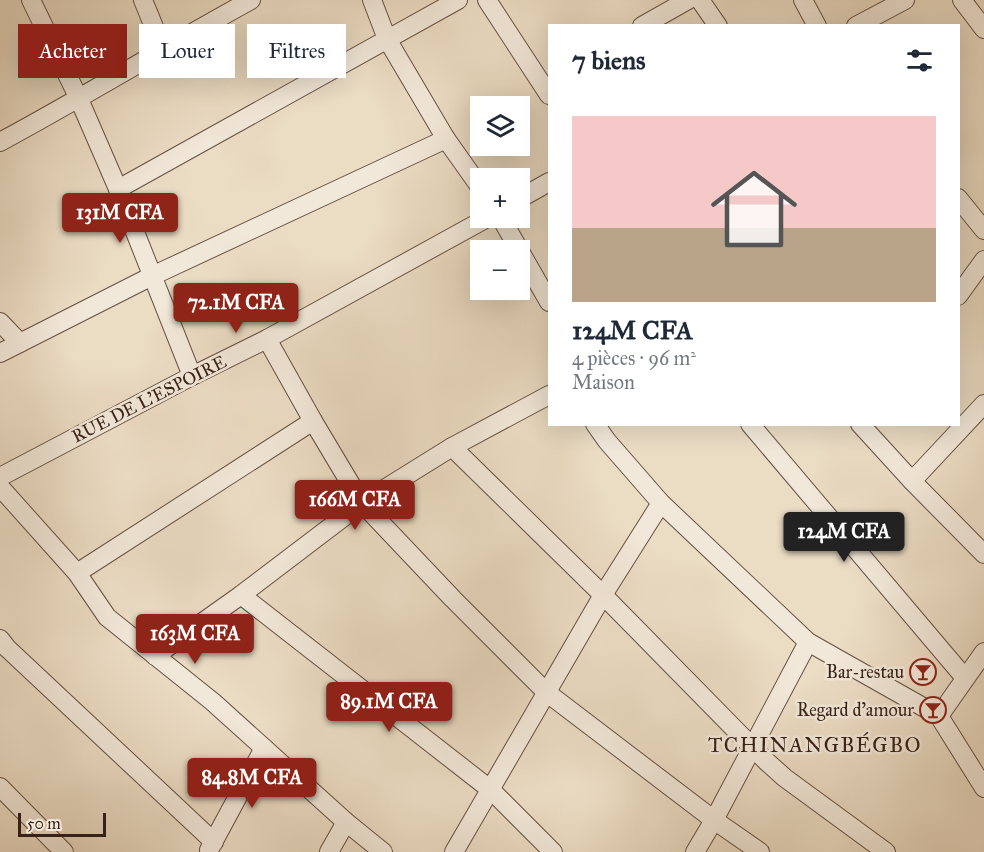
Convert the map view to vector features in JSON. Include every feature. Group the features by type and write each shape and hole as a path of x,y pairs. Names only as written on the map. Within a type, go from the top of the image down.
{"street":[{"path":"31,0 79,99 118,189 192,376"},
{"path":"143,0 153,24"},
{"path":"208,24 251,0"},
{"path":"372,0 387,39 446,140 470,173"},
{"path":"118,189 458,0"},
{"path":"487,0 546,85"},
{"path":"646,24 688,0"},
{"path":"700,0 717,24"},
{"path":"803,0 816,24"},
{"path":"860,24 905,0"},
{"path":"962,0 984,28"},
{"path":"0,142 139,63"},
{"path":"0,353 152,276 446,140"},
{"path":"530,193 548,183"},
{"path":"961,205 984,230"},
{"name":"RUE DE L'ESPOIRE","path":"0,477 267,339 470,227"},
{"path":"507,228 548,300"},
{"path":"960,293 984,260"},
{"path":"0,322 20,343"},
{"path":"267,339 362,503 453,599 546,692 714,820 760,852"},
{"path":"155,656 241,595 362,503 452,447 548,396"},
{"path":"912,481 981,414"},
{"path":"77,573 313,421"},
{"path":"597,426 607,441 661,503 808,642 939,716 984,788"},
{"path":"752,426 965,678"},
{"path":"864,426 912,481 984,554"},
{"path":"452,447 603,595 766,761 785,778 886,852"},
{"path":"0,487 77,573 107,617 213,702 346,822 383,852"},
{"path":"454,852 603,595 661,503"},
{"path":"241,595 491,790 553,852"},
{"path":"695,852 808,642"},
{"path":"2,647 211,847 264,748"},
{"path":"939,716 984,651"},
{"path":"0,788 64,852"},
{"path":"329,852 346,822"}],"place":[{"name":"Bar-restau","path":"923,672"},
{"name":"Regard d'amour","path":"933,710"}],"district":[{"name":"TCHINANGBÉGBO","path":"815,745"}]}
